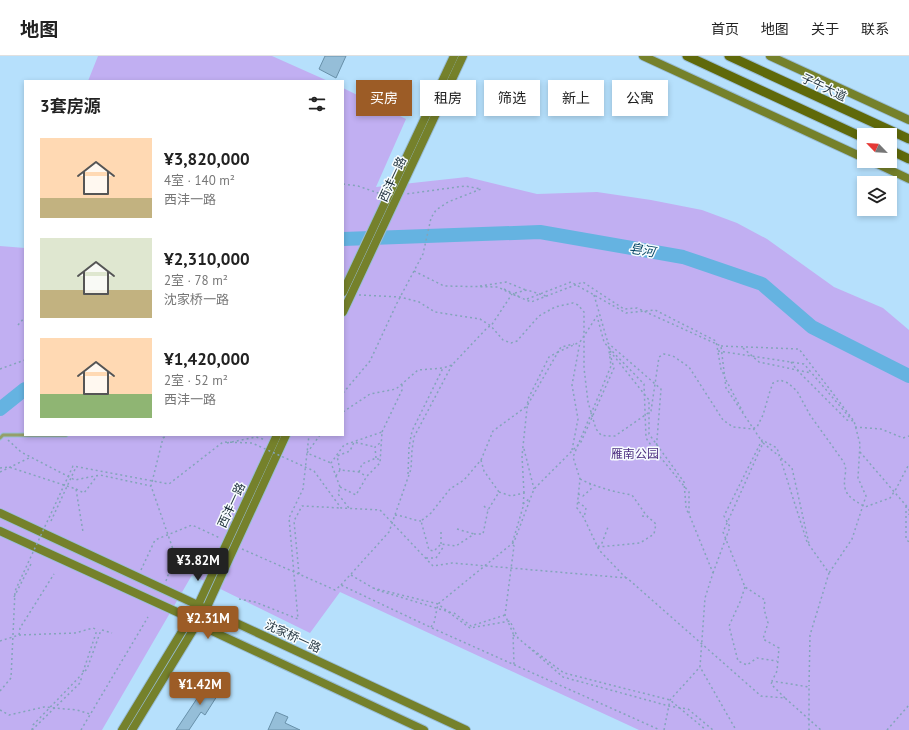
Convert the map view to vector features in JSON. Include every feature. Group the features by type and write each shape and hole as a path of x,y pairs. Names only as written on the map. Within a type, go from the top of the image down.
{"main road":[{"name":"西沣一路","path":"392,198 454,56"},
{"name":"西沣一路","path":"344,308 347,294 363,258 463,56"},
{"path":"643,56 857,155"},
{"path":"687,56 857,135"},
{"name":"子午大道","path":"729,56 909,139"},
{"path":"770,56 909,120"},
{"path":"897,153 909,159"},
{"path":"886,168 909,179"},
{"name":"西沣一路","path":"132,730 206,609 286,436"},
{"name":"西沣一路","path":"122,730 198,605 275,439"},
{"name":"沈家桥一路","path":"0,514 466,730"},
{"path":"0,531 190,618 197,624 424,730"}],"lane":[{"path":"1,436 24,436"}],"path":[{"path":"344,184 358,186 392,198 465,186 481,189 448,202 436,210 431,218 423,254 400,297 370,361 344,392"},
{"path":"414,271 444,286 498,287 515,293 526,300"},
{"path":"474,287 506,282 547,297"},
{"path":"526,300 571,282 626,312 655,310 716,341 721,369 747,419"},
{"path":"498,287 531,302 583,282 624,309 637,308 645,311 722,346 799,349 854,421 860,444 858,478 866,496 852,539 829,573 810,634 809,730"},
{"path":"235,546 335,590 341,585 389,532 411,469 414,437 452,365 488,327 491,326 512,294 527,290"},
{"path":"347,294 400,297 419,302 435,312 480,319 491,326 503,340 511,343 517,341 539,316 555,307 573,303 578,305 584,312 584,368 588,402 596,429 601,435 615,436 651,411 659,357 664,354 673,356 689,366 723,420 733,427 743,429 754,428 763,415 773,383 780,380 788,383 797,391 810,415 846,466 844,484 845,491 853,499 865,507 890,498 909,464"},
{"path":"594,295 608,343 611,366 572,457 580,479 577,508 584,518 599,550 626,578 761,696 785,698"},
{"path":"572,450 578,419 572,385 580,342 600,313"},
{"path":"598,316 604,342 644,384 646,438 689,492 689,514 713,573"},
{"path":"18,325 24,318"},
{"path":"514,665 513,635 505,615 514,546 512,544 523,504 524,493 522,456 528,399 549,357 580,342"},
{"path":"608,343 661,389 656,452"},
{"path":"722,346 726,388 763,443 792,468 809,545"},
{"path":"742,347 759,362 812,373"},
{"path":"431,627 434,623 438,604 514,542 534,489 581,442 614,368 609,348"},
{"path":"610,351 649,400 648,434 684,482 685,488"},
{"path":"718,351 804,364 854,421"},
{"path":"395,515 404,516 409,520 421,521 431,513 450,489 464,480 481,460 493,431 527,406 558,352"},
{"path":"0,369 24,360"},
{"path":"791,362 797,370 848,420 854,421"},
{"path":"344,411 370,394 396,389 418,370 443,368 452,365"},
{"path":"408,476 409,447 412,431 443,368"},
{"path":"340,487 356,495 367,476 380,463 382,432 402,390 402,383"},
{"path":"415,425 417,432"},
{"path":"856,428 882,429 903,438 909,436"},
{"path":"332,463 344,446 382,432"},
{"path":"1,436 21,452 75,480 100,475 151,486"},
{"path":"163,589 175,555 151,486 163,438 166,436"},
{"path":"239,599 255,602 298,619 289,518 304,489 309,436"},
{"path":"307,453 319,436"},
{"path":"0,691 11,678 15,591 73,466 169,484 223,442 256,437 275,439"},
{"path":"762,440 777,448 809,545 829,573"},
{"path":"736,730 700,667 704,598 730,527 724,516 762,440"},
{"path":"227,442 252,444 314,471 342,508"},
{"path":"354,442 375,447"},
{"path":"337,456 350,451 354,442"},
{"path":"375,447 381,442"},
{"path":"763,443 723,532 745,588 765,600 764,610 768,623 763,639 779,648 777,671 772,682"},
{"path":"523,446 534,489"},
{"path":"375,447 376,458"},
{"path":"860,452 906,506 909,510 909,515"},
{"path":"307,453 332,463"},
{"path":"336,476 340,470 337,456"},
{"path":"0,472 31,457"},
{"path":"359,472 362,464 376,458 380,460"},
{"path":"481,460 484,471 499,492 511,496 524,493"},
{"path":"332,463 340,487 338,494 349,508"},
{"path":"0,468 11,467 84,493 97,476"},
{"path":"51,521 76,467"},
{"path":"340,470 359,472 367,476"},
{"path":"580,479 616,493 632,495 656,524 654,534 640,543 598,547"},
{"path":"578,494 583,496 587,493 591,489 590,484"},
{"path":"76,489 83,532"},
{"path":"456,529 474,534 483,534 488,510 499,492"},
{"path":"523,504 530,498"},
{"path":"577,502 586,508 584,518"},
{"path":"299,574 294,522 302,506 380,510 433,566 452,563 626,578"},
{"path":"484,506 488,510"},
{"path":"906,506 906,539 909,542"},
{"path":"642,516 648,516"},
{"path":"421,521 429,550 434,551 441,544 441,532"},
{"path":"138,577 155,540 192,525 228,541"},
{"path":"598,547 602,543 608,527"},
{"path":"441,544 444,546 456,546 474,534"},
{"path":"426,558 436,558 444,546"},
{"path":"14,597 32,562"},
{"path":"19,635 20,628 54,574"},
{"path":"350,575 373,588 454,613 470,627"},
{"path":"341,585 514,665 660,730"},
{"path":"373,588 438,604 447,611"},
{"path":"745,588 729,626 738,661 746,665 757,658 778,662"},
{"path":"470,627 505,615"},
{"path":"81,730 148,617"},
{"path":"470,627 508,621"},
{"path":"508,621 510,621 518,638 563,677 669,706 688,709 713,730"},
{"path":"0,641 19,635 75,633 93,628 112,633"},
{"path":"32,730 80,683 97,630"},
{"path":"32,730 33,725 87,669 101,630"},
{"path":"513,635 564,673 670,700 706,730"},
{"path":"664,730 670,700 700,667"},
{"path":"772,682 809,687"},
{"path":"772,682 785,698 821,730"},
{"path":"887,730 909,705"},
{"path":"0,710 9,715 50,707 77,710 90,714"}],"green space":[{"path":"98,56 272,56 326,80 88,80"},
{"name":"雁南公园","path":"344,88 356,94 356,116 400,116 406,119 376,187 467,177 537,194 597,192 651,200 702,210 737,223 767,239 834,287 883,308 909,330 909,730 639,730 340,592 310,633 192,575 102,730 0,730 0,246 24,248 24,436 344,436"}],"building":[{"path":"325,56 346,56 336,78 319,69"},
{"path":"210,679 219,686 214,693 217,696 205,715 201,712 189,730 176,730"},
{"path":"276,712 288,717 285,723 300,730 268,730"}],"waterway":[{"name":"皂河","path":"344,239 540,232 683,257 762,284 812,327 909,376"},
{"name":"皂河","path":"0,409 24,390"}]}
